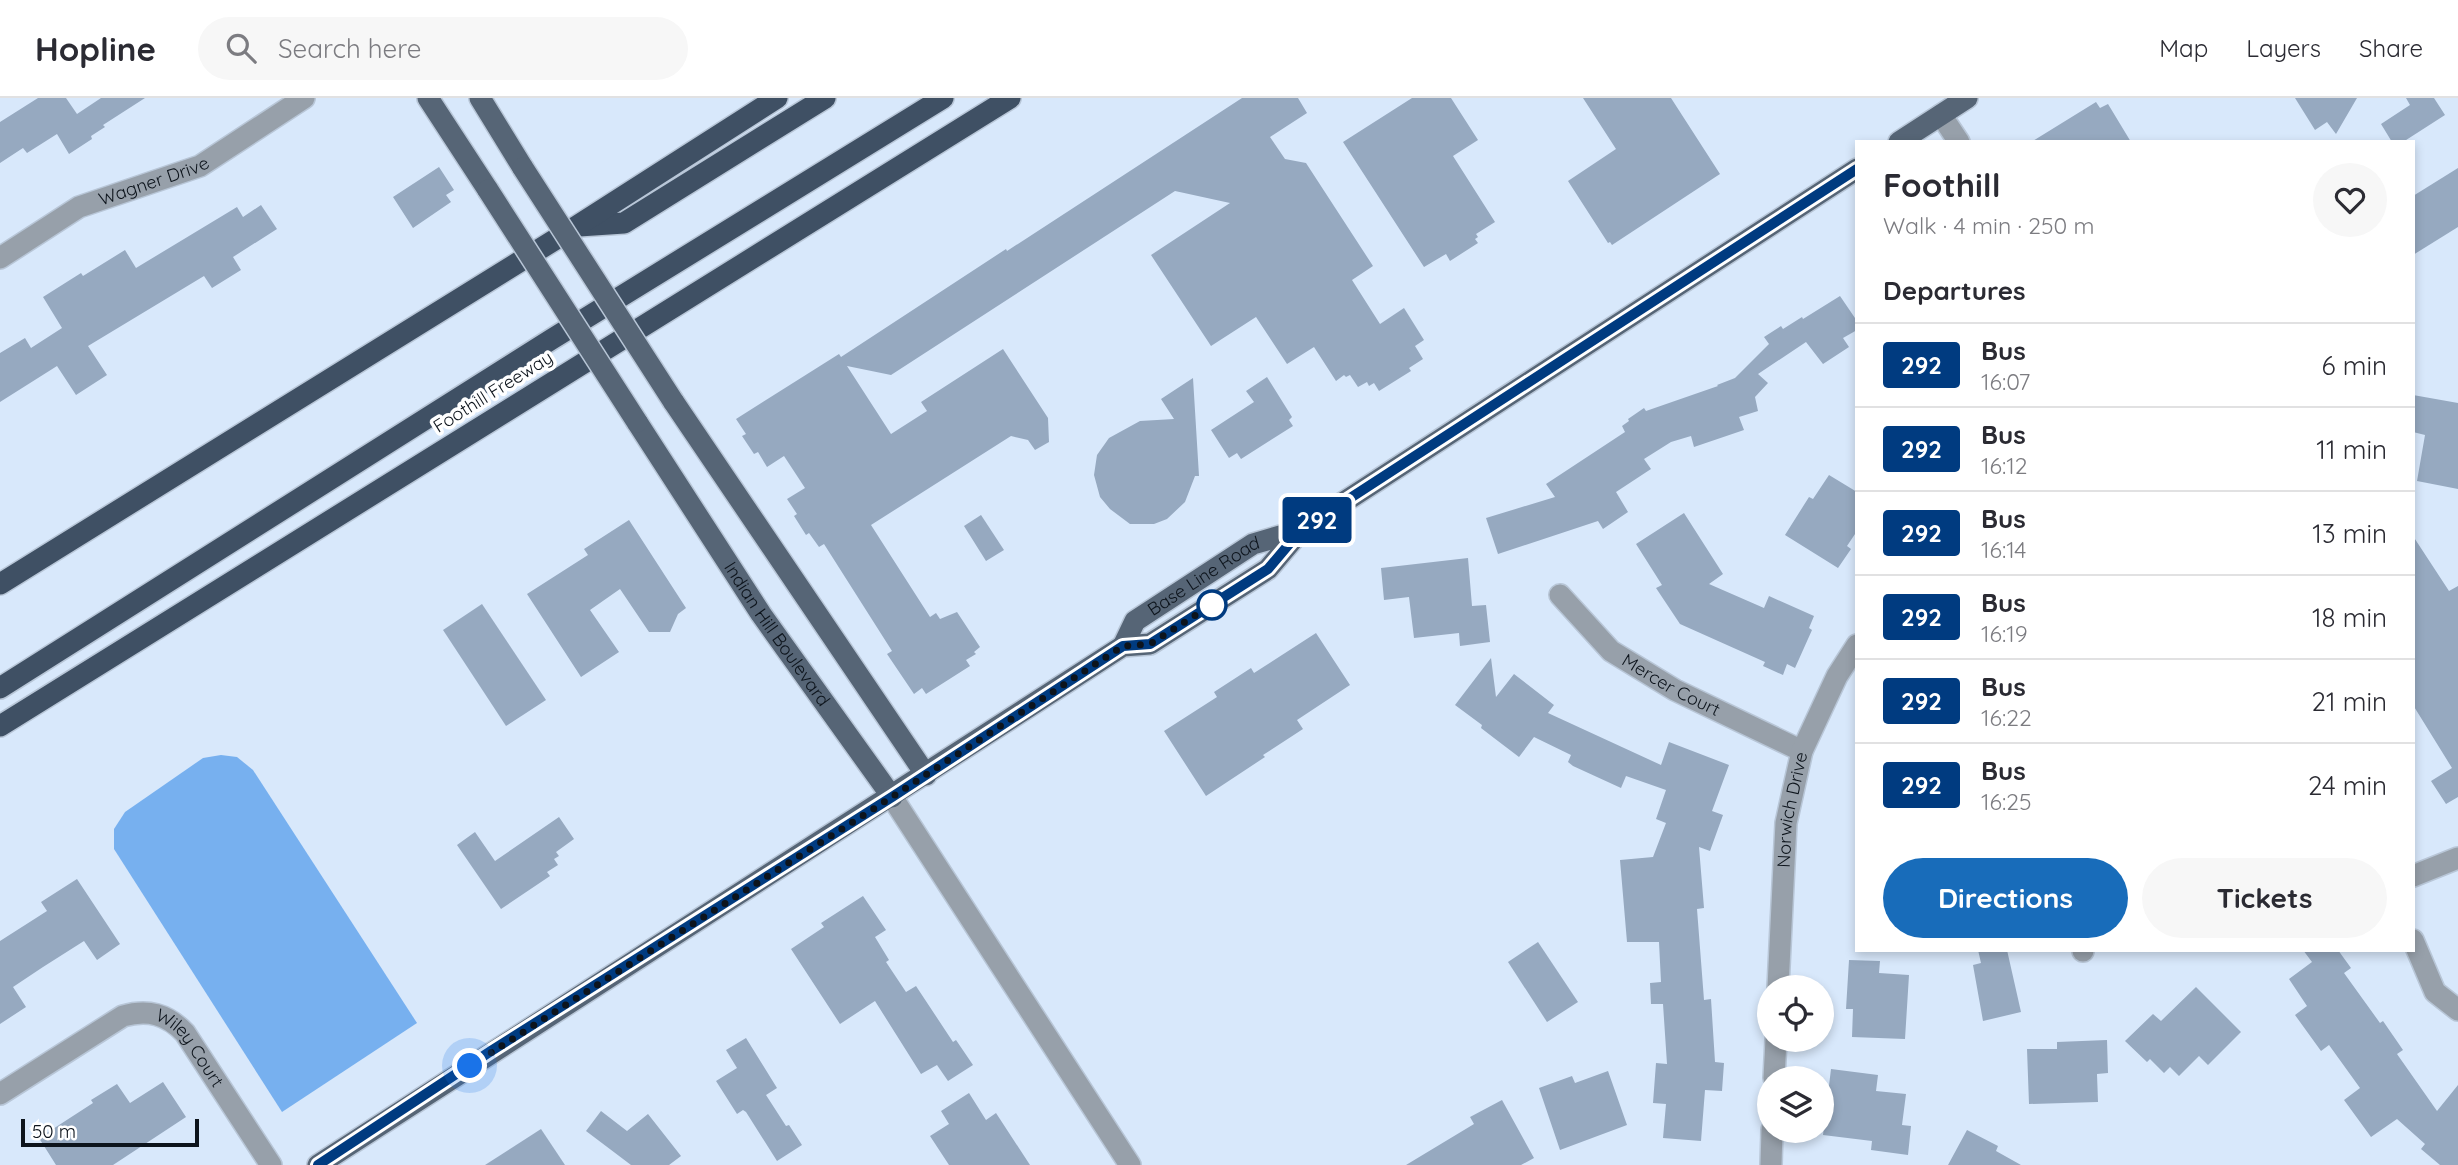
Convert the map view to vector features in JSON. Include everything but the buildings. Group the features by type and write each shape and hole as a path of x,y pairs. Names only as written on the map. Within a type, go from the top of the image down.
{"highway":[{"path":"0,584 778,98"},
{"path":"577,226 624,223 825,98"},
{"path":"0,688 552,339 943,98"},
{"name":"Foothill Freeway","path":"0,726 1010,98"}],"main road":[{"name":"Indian Hill Boulevard","path":"428,98 761,614 892,797"},
{"path":"480,98 673,401 926,775"},
{"path":"1902,140 1967,98"},
{"name":"Base Line Road","path":"318,1165 1123,646 1135,621 1254,544 1301,530 1855,170"}],"street":[{"name":"Wagner Drive","path":"0,258 79,207 200,166 304,98"},
{"path":"1941,115 1958,140"},
{"name":"Mercer Court","path":"1560,595 1611,651 1675,690 1802,751"},
{"name":"Norwich Drive","path":"1779,975 1786,823 1802,751 1836,676 1855,648"},
{"name":"Indian Hill Boulevard","path":"892,797 1130,1165"},
{"path":"2415,875 2458,858"},
{"path":"2415,945 2435,992 2458,1010"},
{"name":"Wiley Court","path":"0,1094 123,1016 135,1012 159,1014 169,1018 185,1033 271,1165"},
{"path":"1771,1165 1772,1143"}],"water":[{"path":"221,755 237,757 253,770 417,1023 282,1112 114,849 114,829 125,812 203,758"}],"bus line":[{"name":"292","path":"318,1165 1123,646 1150,644 1268,569 1301,530 1855,170"}],"route":[{"path":"470,1066 1123,646 1150,644 1221,599 1212,605"}]}
